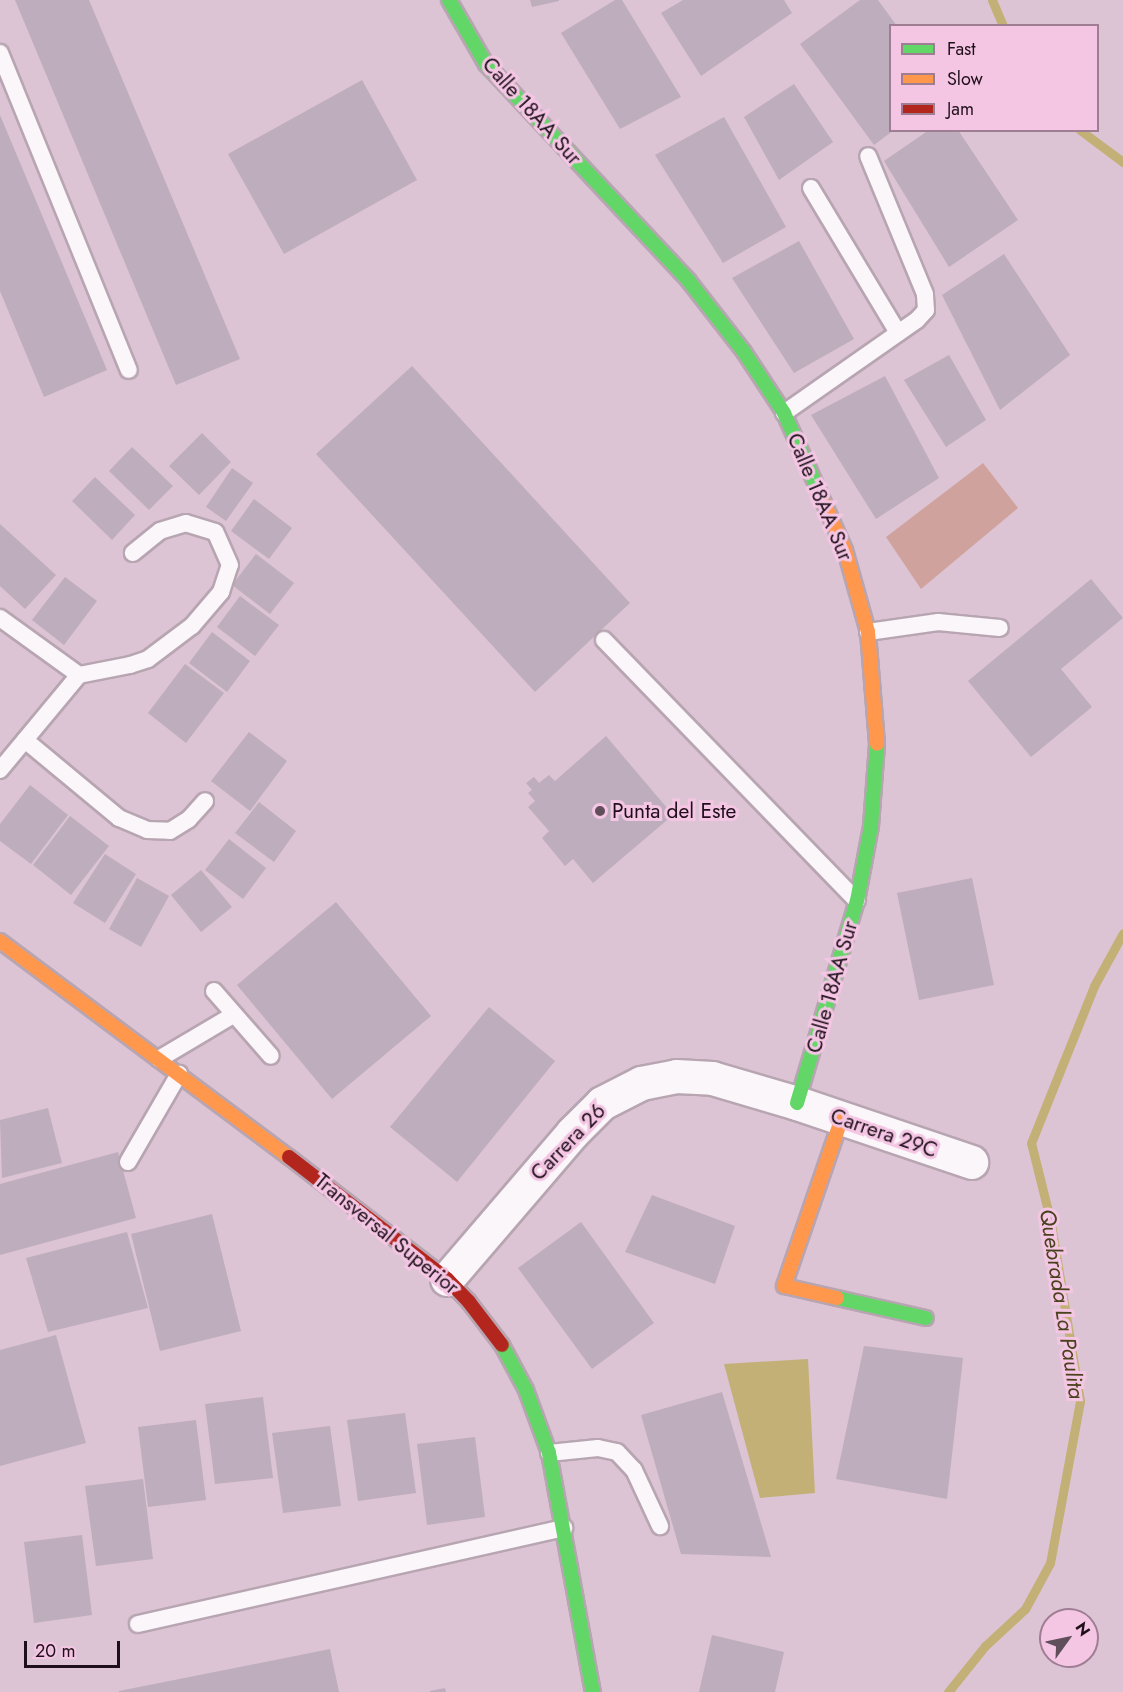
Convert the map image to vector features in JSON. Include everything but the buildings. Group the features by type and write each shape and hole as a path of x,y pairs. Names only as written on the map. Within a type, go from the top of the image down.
{"street":[{"name":"Calle 18AA Sur","path":"449,0 486,64 688,280 744,352 784,413 844,550 868,632 878,733 871,826 857,901 797,1103"},
{"name":"Transversal Superior","path":"0,941 15,963 159,1059 384,1228 447,1279 469,1302 499,1340 526,1390 549,1453 593,1692"},
{"name":"Carrera 26","path":"447,1279 572,1133 602,1103 640,1083 676,1076 712,1078 797,1103"},
{"name":"Carrera 29C","path":"797,1103 971,1162"},
{"path":"842,1118 784,1286 926,1318"}],"lane":[{"path":"0,53 129,370"},
{"path":"784,413 917,320 926,310 926,294 868,156"},
{"path":"811,188 898,333"},
{"path":"0,770 79,675 148,659 192,626 221,592 230,565 215,532 186,524 160,531 133,553"},
{"path":"0,618 79,675"},
{"path":"868,632 938,622 1000,628"},
{"path":"604,640 857,901"},
{"path":"25,740 119,818 147,830 170,831 189,819 205,801"},
{"path":"214,991 271,1056"},
{"path":"159,1059 233,1015"},
{"path":"128,1162 179,1074"},
{"path":"549,1453 598,1448 617,1452 634,1470 660,1526"},
{"path":"138,1624 564,1528"}],"shaded area":[{"path":"983,463 1018,508 921,589 886,537"},
{"path":"808,1359 815,1493 760,1498 724,1364"}],"waterway":[{"name":"Quebrada La Paulita","path":"992,0 1002,24"},
{"name":"Quebrada La Paulita","path":"1083,132 1123,162"},
{"name":"Quebrada La Paulita","path":"948,1692 985,1646 1025,1609 1050,1563 1080,1401 1051,1223 1031,1143 1094,986 1123,933"}],"traffic: fast":[{"path":"449,0 486,64 688,280 744,352 784,413 824,503"},
{"path":"797,1103 857,901 871,826 877,744"},
{"path":"837,1298 926,1318"},
{"path":"502,1345 526,1390 549,1453 593,1692"}],"traffic: slow":[{"path":"824,503 845,550 868,632 877,744"},
{"path":"0,941 289,1157"},
{"path":"837,1298 784,1286 842,1118"}],"traffic: jam":[{"path":"289,1157 447,1279 469,1302 502,1345"}],"place":[{"name":"Punta del Este","path":"600,811"}]}
